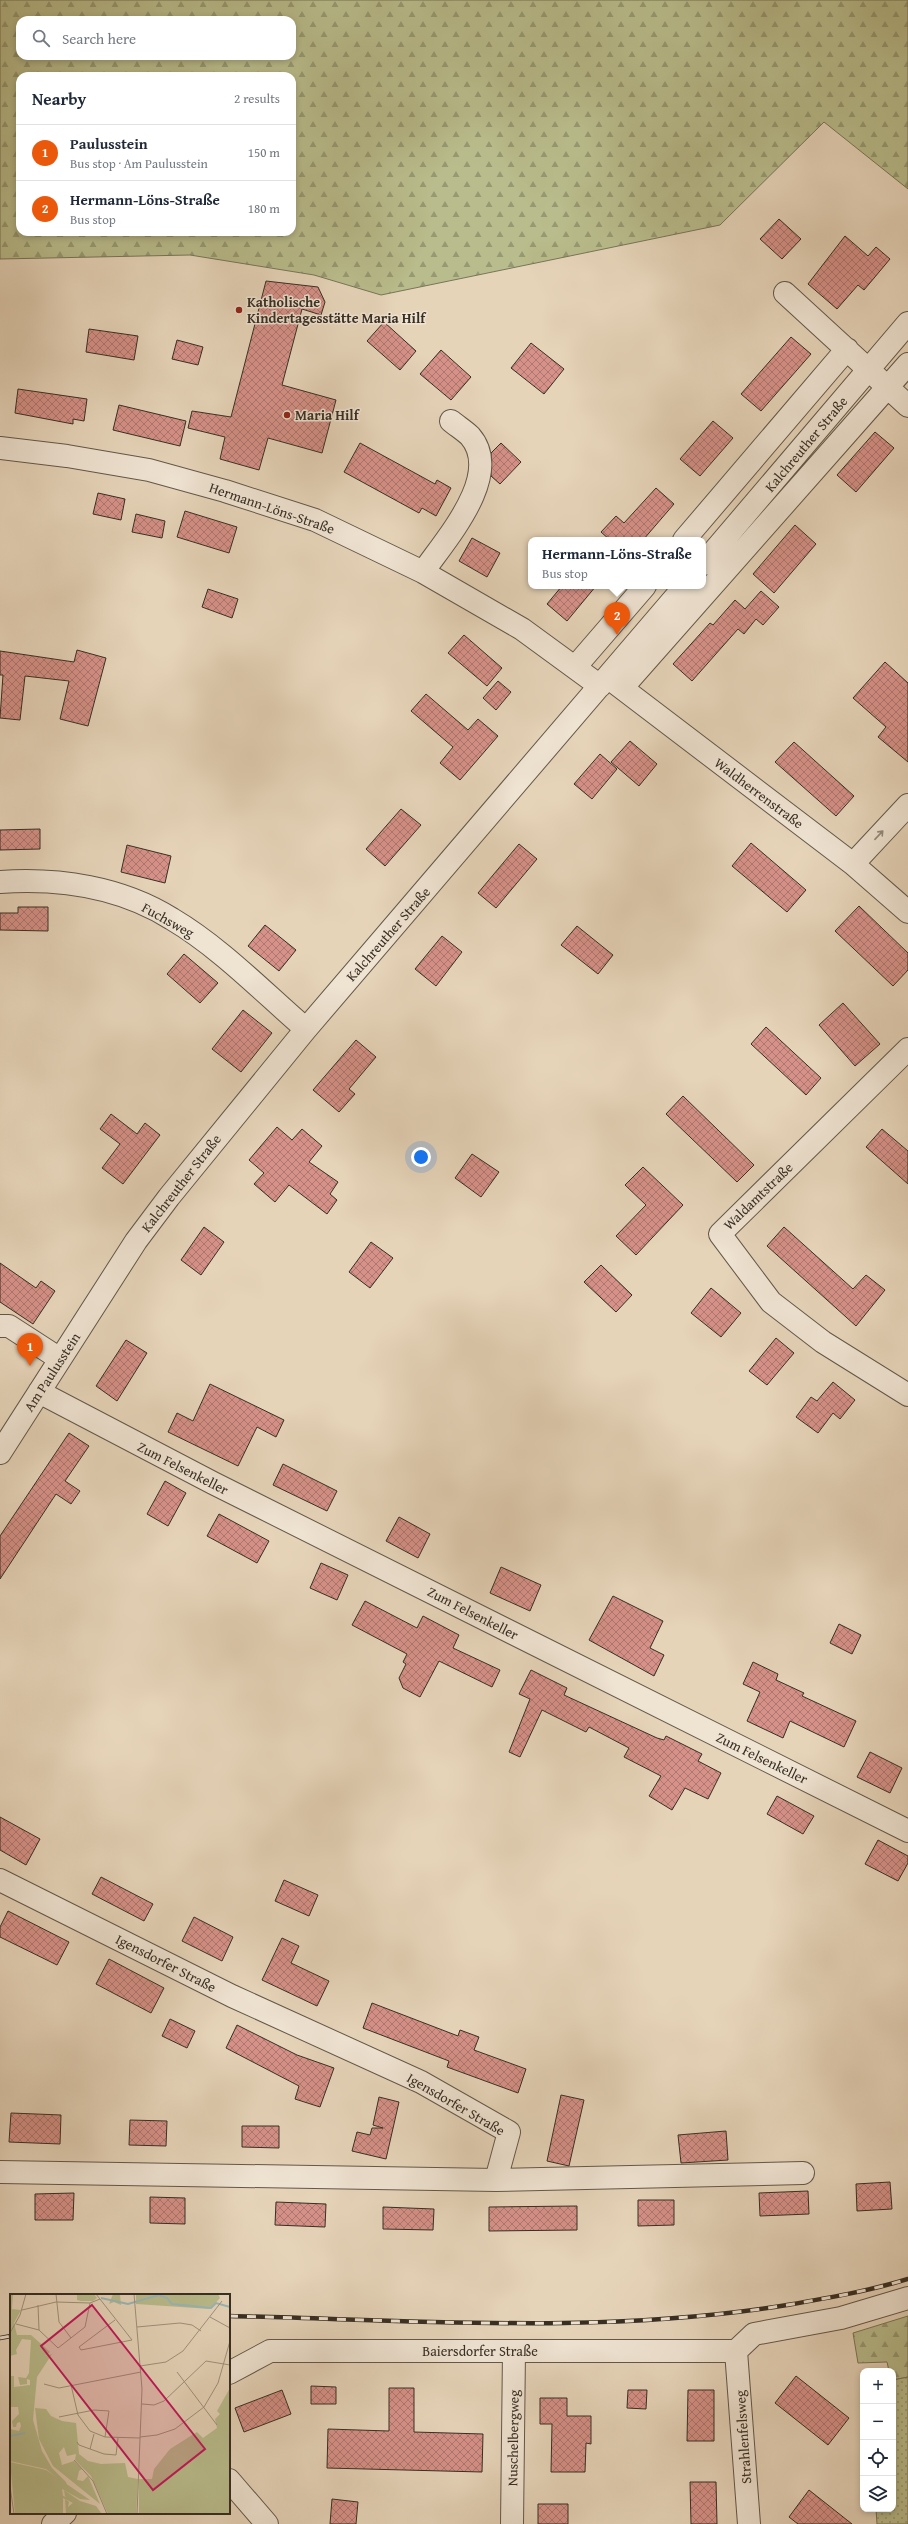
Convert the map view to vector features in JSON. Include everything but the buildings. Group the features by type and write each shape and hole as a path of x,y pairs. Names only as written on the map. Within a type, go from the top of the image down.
{"street":[{"path":"785,293 847,349 868,371 908,406"},
{"name":"Kalchreuther Straße","path":"706,560 908,324"},
{"path":"687,537 847,349"},
{"path":"706,581 908,364"},
{"path":"423,572 472,500 478,480 480,459 470,437 450,421"},
{"name":"Hermann-Löns-Straße","path":"0,448 67,456 148,470 225,491 315,520 423,572 522,629 576,666 610,684"},
{"path":"576,666 642,589"},
{"name":"Kalchreuther Straße","path":"104,1291 136,1241 168,1197 306,1029 610,684 683,589"},
{"path":"610,684 699,589"},
{"name":"Waldherrenstraße","path":"610,684 853,864 908,912"},
{"path":"853,864 908,805"},
{"name":"Fuchsweg","path":"0,882 32,880 104,890 171,918 204,940 306,1029"},
{"name":"Waldamtstraße","path":"908,1049 720,1234 771,1302 823,1342 908,1395"},
{"name":"Am Paulusstein","path":"0,1453 104,1291"},
{"path":"0,1326 9,1326 60,1359"},
{"name":"Zum Felsenkeller","path":"39,1392 220,1487 908,1831"},
{"name":"Igensdorfer Straße","path":"0,1880 232,1996 421,2082 509,2132 496,2180"},
{"path":"0,2172 496,2180 802,2173"},
{"path":"736,2351 754,2334 841,2318 908,2298"},
{"name":"Baiersdorfer Straße","path":"230,2371 270,2351 736,2351"},
{"name":"Nuschelbergweg","path":"512,2524 514,2351"},
{"name":"Strahlenfelsweg","path":"736,2351 749,2524"},
{"path":"230,2481 267,2524"},
{"path":"53,2524 64,2514"}],"green space":[{"path":"0,0 908,0 908,189 824,122 720,225 381,295 314,275 190,255 0,259"},
{"path":"908,2316 908,2377 896,2379 896,2368 888,2368 887,2362 858,2363 853,2333"},
{"path":"908,2377 908,2524 877,2524 876,2512 896,2512 896,2379"}],"railway":[{"path":"230,2316 509,2323 579,2323 648,2320 718,2314 787,2305 863,2291 908,2279"},
{"path":"0,2338 10,2336"}],"place":[{"name":"Katholische Kindertagesstätte Maria Hilf","path":"239,310"},
{"name":"Maria Hilf","path":"287,415"},
{"name":"Hermann-Löns-Straße","path":"617,635"},
{"name":"Paulusstein","path":"30,1366"}]}
